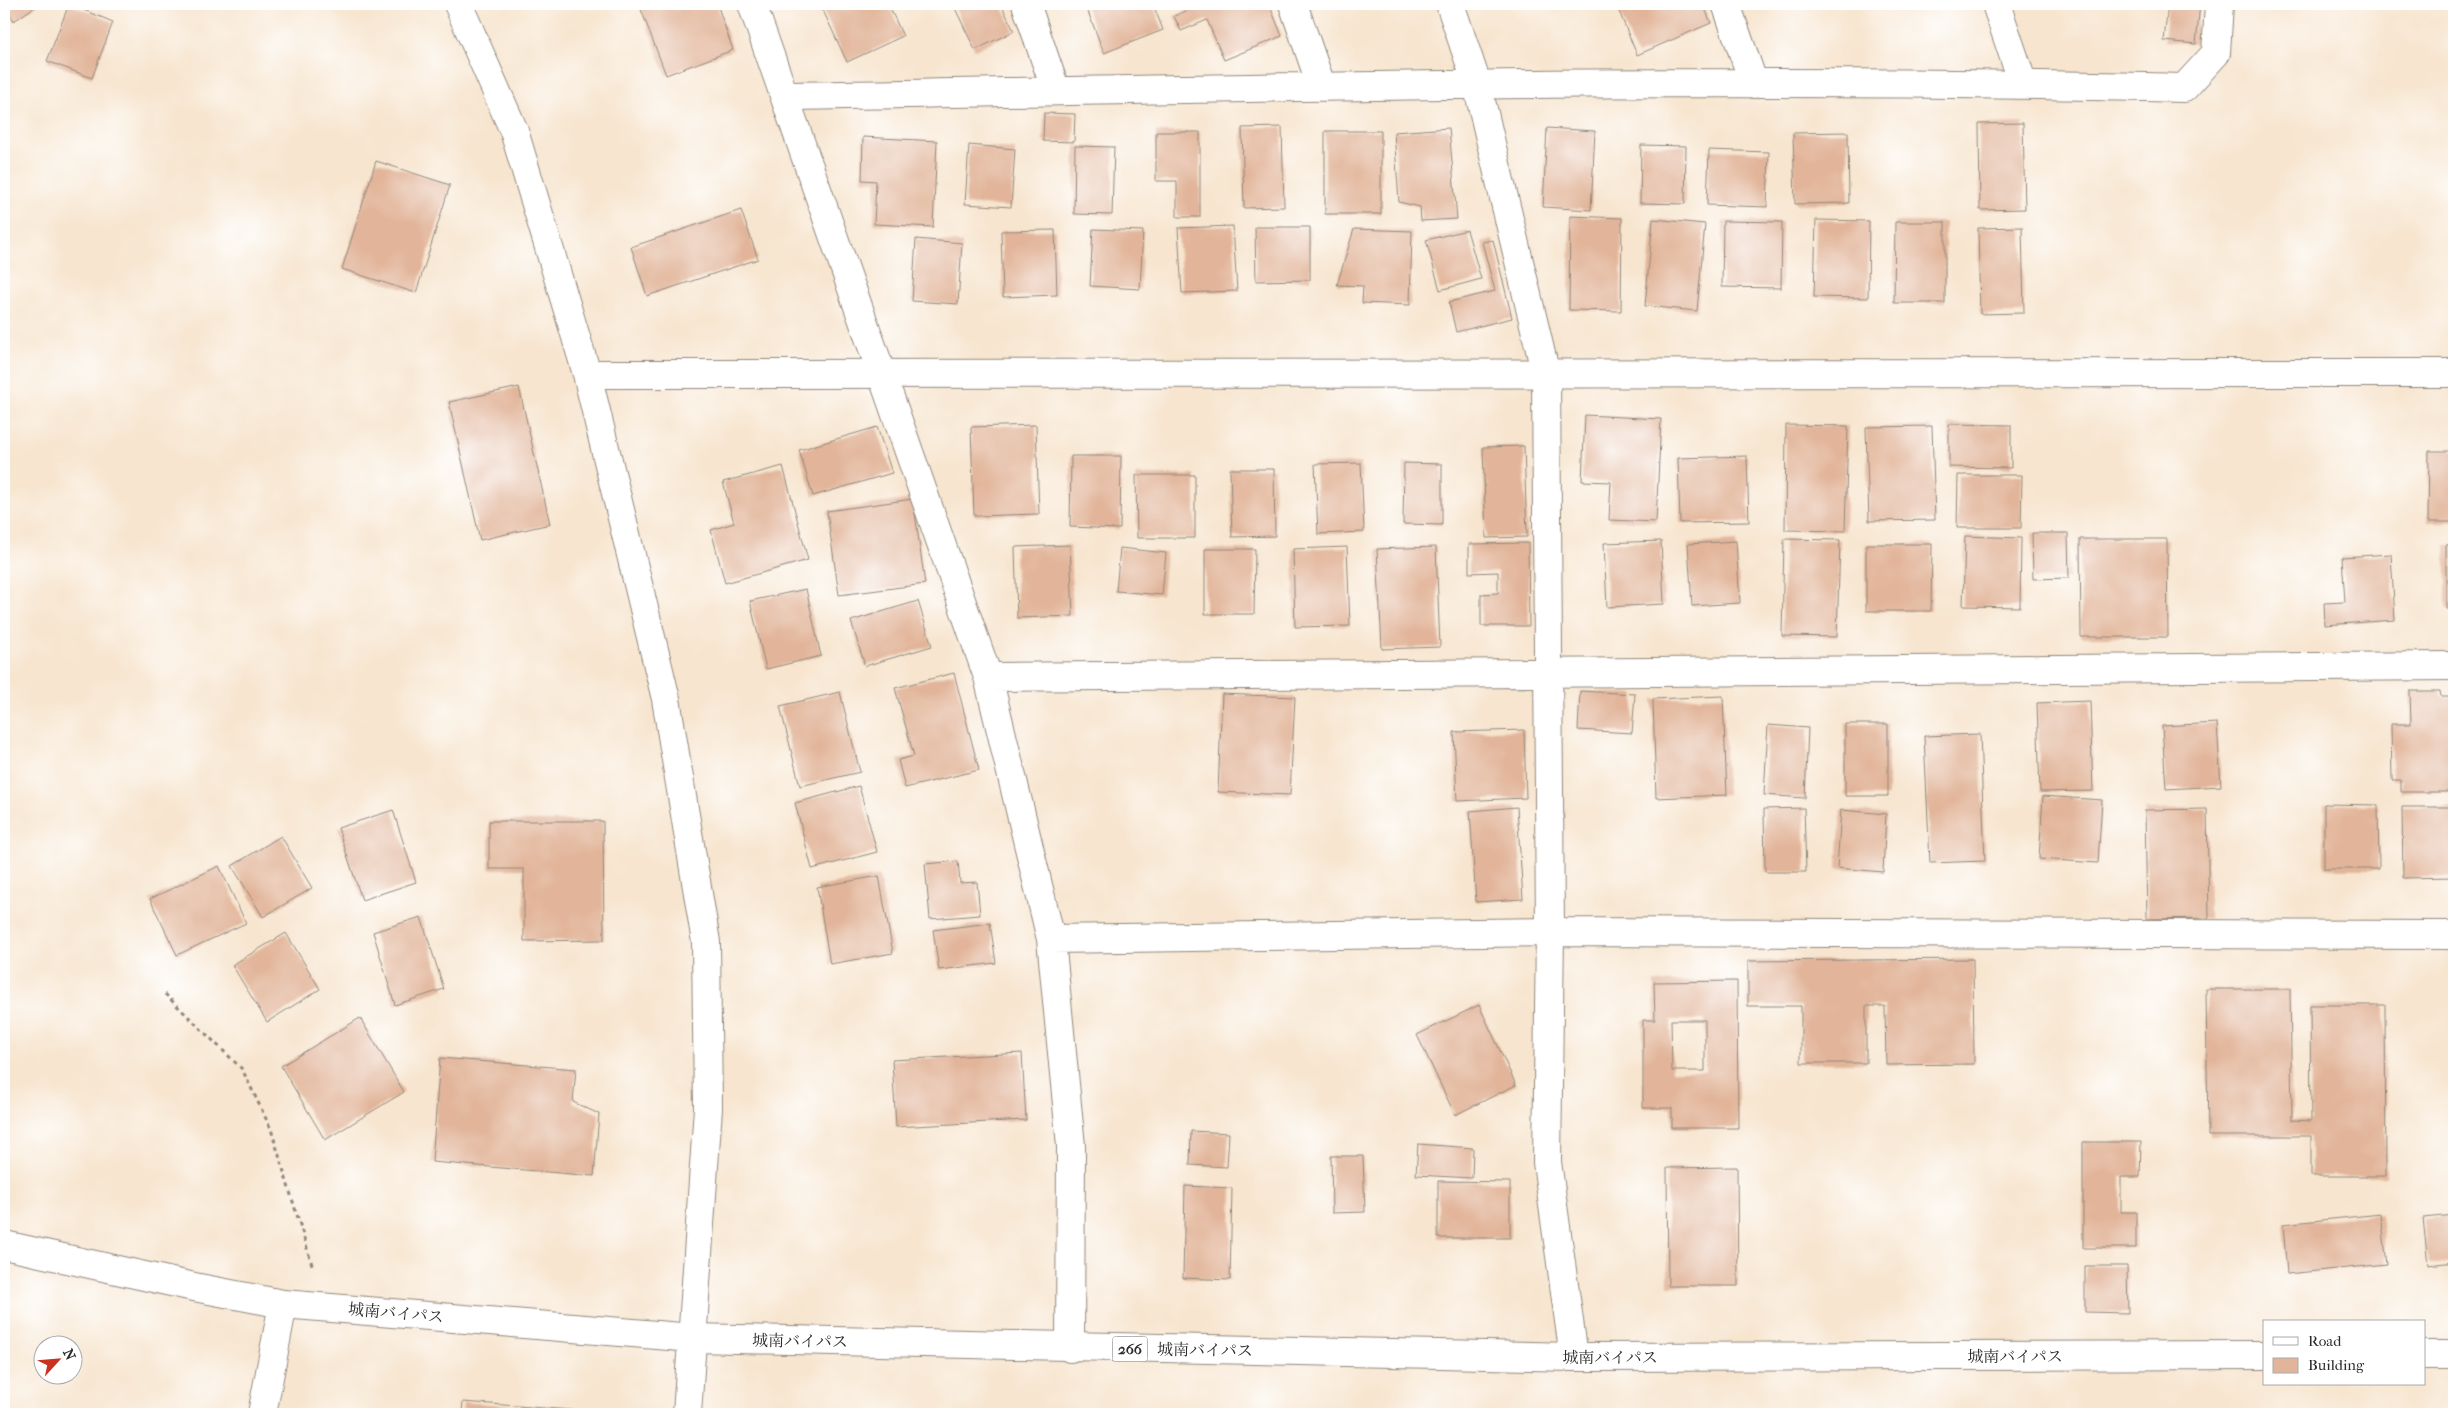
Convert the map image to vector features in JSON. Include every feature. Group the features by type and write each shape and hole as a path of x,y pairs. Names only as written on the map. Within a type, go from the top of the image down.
{"main road":[{"path":"458,4 514,131 587,374 666,699 706,942 708,1108 687,1414"},
{"path":"752,4 884,375 988,677 1051,940 1071,1146 1070,1348"},
{"path":"1026,4 1056,91"},
{"path":"1293,4 1321,85"},
{"path":"1450,4 1477,84 1546,375 1550,932 1547,1162 1574,1357"},
{"path":"1726,4 1754,84"},
{"path":"1996,4 2023,84"},
{"path":"785,96 1321,85 1477,84 2023,84 2184,88 2216,53 2219,4"},
{"path":"587,374 1546,375 2454,373"},
{"path":"988,677 2454,666"},
{"path":"1051,940 1550,932 2454,935"},
{"name":"城南バイパス","path":"4,1245 194,1287 283,1304 693,1338 1070,1348 1574,1357 2263,1356"},
{"path":"262,1414 283,1304"},
{"path":"2426,1355 2454,1355"}],"path":[{"path":"165,994 242,1069 271,1129 325,1307"}],"building":[{"path":"4,4 39,4 14,21"},
{"path":"69,4 113,22 92,78 47,61"},
{"path":"639,4 717,4 733,50 666,75"},
{"path":"820,4 888,4 903,36 847,62"},
{"path":"953,4 1001,4 1014,31 975,50"},
{"path":"1085,4 1153,4 1163,30 1104,53"},
{"path":"1203,4 1269,4 1282,36 1224,60 1207,20 1181,31 1174,16"},
{"path":"1616,4 1703,4 1711,23 1637,55"},
{"path":"2168,4 2200,4 2196,44 2164,41"},
{"path":"1044,113 1075,114 1074,142 1043,141"},
{"path":"2023,123 2025,209 1980,210 1979,124"},
{"path":"1282,127 1284,207 1244,208 1242,128"},
{"path":"1449,128 1457,219 1421,221 1420,207 1399,202 1394,132"},
{"path":"1547,128 1595,131 1591,210 1543,207"},
{"path":"1325,131 1381,131 1381,214 1325,214"},
{"path":"1156,132 1200,132 1200,217 1177,217 1177,181 1156,181"},
{"path":"1848,132 1849,203 1795,204 1793,133"},
{"path":"863,137 937,141 933,227 874,224 876,181 862,180"},
{"path":"969,145 1015,149 1011,207 965,204"},
{"path":"1641,145 1686,146 1685,204 1640,203"},
{"path":"1075,146 1114,147 1112,215 1074,214"},
{"path":"1709,150 1769,152 1767,207 1707,205"},
{"path":"376,161 450,185 416,293 342,269"},
{"path":"741,210 758,259 647,296 631,247"},
{"path":"1570,216 1622,218 1621,311 1569,310"},
{"path":"1653,219 1705,224 1697,311 1645,306"},
{"path":"1816,220 1869,221 1868,298 1814,297"},
{"path":"1723,221 1782,222 1781,288 1722,287"},
{"path":"1895,222 1945,222 1945,303 1894,303"},
{"path":"1233,226 1237,291 1182,293 1178,228"},
{"path":"1255,227 1310,227 1310,280 1256,281"},
{"path":"2022,227 2024,313 1980,314 1978,228"},
{"path":"1093,229 1143,231 1140,289 1090,286"},
{"path":"1354,229 1412,231 1410,305 1362,303 1363,286 1337,285"},
{"path":"1055,230 1057,295 1003,297 1001,231"},
{"path":"1467,230 1481,279 1440,290 1426,240"},
{"path":"916,239 962,243 958,304 912,301"},
{"path":"1493,240 1512,318 1456,332 1449,302 1495,291 1482,242"},
{"path":"519,387 550,524 480,540 449,402"},
{"path":"1585,415 1661,419 1656,522 1609,520 1611,482 1582,481"},
{"path":"1949,424 2011,425 2011,468 1949,467"},
{"path":"1036,425 1039,514 974,516 971,427"},
{"path":"1786,425 1848,426 1845,531 1785,530"},
{"path":"1932,426 1935,520 1869,521 1866,427"},
{"path":"877,427 892,473 813,496 799,450"},
{"path":"1524,446 1527,537 1486,538 1483,447"},
{"path":"2429,451 2454,451 2454,522 2428,522"},
{"path":"1071,456 1121,456 1120,529 1070,527"},
{"path":"1747,456 1749,522 1680,523 1678,458"},
{"path":"1361,463 1364,532 1318,534 1315,464"},
{"path":"1404,463 1442,464 1442,525 1403,524"},
{"path":"783,466 808,560 725,583 711,530 734,523 723,482"},
{"path":"1230,469 1274,469 1275,536 1232,537"},
{"path":"1136,475 1195,475 1195,538 1137,538"},
{"path":"1958,475 2022,475 2021,528 1957,528"},
{"path":"913,499 925,584 839,595 827,511"},
{"path":"2032,533 2068,533 2069,578 2033,579"},
{"path":"1965,536 2021,538 2020,607 1963,606"},
{"path":"1784,539 1840,540 1837,637 1782,636"},
{"path":"2080,539 2167,539 2168,637 2081,637"},
{"path":"1661,541 1664,604 1607,607 1604,543"},
{"path":"1736,541 1740,603 1692,606 1688,544"},
{"path":"1528,543 1529,626 1481,626 1481,594 1498,593 1498,572 1469,573 1469,544"},
{"path":"1866,544 1932,544 1931,611 1866,611"},
{"path":"1070,545 1073,616 1017,618 1015,547"},
{"path":"2446,545 2454,545 2454,609 2446,609"},
{"path":"1347,547 1350,626 1295,627 1293,549"},
{"path":"1436,547 1440,647 1382,649 1377,549"},
{"path":"1120,548 1166,553 1162,595 1116,591"},
{"path":"1205,549 1255,549 1254,614 1205,614"},
{"path":"2391,554 2395,620 2325,625 2324,603 2345,602 2342,557"},
{"path":"806,589 821,656 766,669 750,601"},
{"path":"918,601 932,646 865,666 851,621"},
{"path":"954,673 979,770 905,788 898,760 914,756 895,688"},
{"path":"1580,691 1635,694 1632,733 1578,730"},
{"path":"2410,691 2440,691 2441,697 2454,697 2454,792 2401,792 2401,780 2392,780 2391,724 2411,724"},
{"path":"840,692 860,772 800,786 780,706"},
{"path":"1222,694 1295,697 1290,795 1218,792"},
{"path":"1723,696 1727,795 1656,798 1653,699"},
{"path":"2090,701 2093,791 2040,792 2037,703"},
{"path":"2217,723 2221,786 2166,789 2162,726"},
{"path":"1845,724 1888,724 1888,796 1845,796"},
{"path":"1768,725 1808,728 1805,798 1764,795"},
{"path":"1524,730 1526,798 1457,801 1454,732"},
{"path":"1980,734 1985,861 1930,863 1924,736"},
{"path":"859,786 877,852 812,869 795,803"},
{"path":"2043,796 2102,800 2098,863 2039,859"},
{"path":"2324,804 2378,805 2379,869 2324,869"},
{"path":"1517,807 1523,899 1476,902 1470,811"},
{"path":"2402,807 2454,807 2454,877 2403,878"},
{"path":"1804,808 1806,872 1765,872 1764,809"},
{"path":"2207,809 2209,918 2147,919 2145,810"},
{"path":"393,810 416,882 362,900 338,828"},
{"path":"1841,810 1886,814 1883,872 1837,868"},
{"path":"489,821 603,821 604,940 524,941 524,869 489,869"},
{"path":"281,836 312,888 263,917 232,866"},
{"path":"958,861 960,883 977,882 980,915 930,919 925,864"},
{"path":"219,866 246,923 177,955 150,899"},
{"path":"879,876 893,953 830,964 817,887"},
{"path":"421,917 444,989 395,1005 373,932"},
{"path":"990,923 996,963 939,970 933,930"},
{"path":"286,933 320,989 267,1022 232,965"},
{"path":"1973,959 1974,1064 1886,1065 1885,1006 1866,1006 1866,1063 1801,1063 1801,1006 1748,1006 1748,961"},
{"path":"1737,981 1738,1128 1672,1128 1672,1108 1643,1108 1643,1020 1655,1020 1654,982","holes":["1671,1020 1705,1020 1705,1071 1672,1071"]},
{"path":"2206,989 2290,989 2292,1120 2311,1121 2310,1005 2385,1005 2386,1176 2311,1176 2311,1136 2208,1136"},
{"path":"1479,1005 1516,1085 1455,1115 1417,1035"},
{"path":"360,1018 404,1092 325,1140 281,1066"},
{"path":"1022,1053 1026,1120 896,1127 892,1060"},
{"path":"440,1058 576,1069 573,1102 599,1114 594,1176 432,1162"},
{"path":"1191,1131 1229,1133 1227,1167 1190,1165"},
{"path":"2083,1142 2141,1142 2140,1177 2121,1177 2121,1212 2136,1212 2136,1248 2083,1248"},
{"path":"1418,1144 1473,1148 1472,1178 1416,1175"},
{"path":"1331,1156 1363,1156 1365,1212 1332,1213"},
{"path":"1737,1167 1738,1286 1668,1286 1667,1168"},
{"path":"1438,1181 1510,1182 1510,1238 1438,1238"},
{"path":"1185,1186 1232,1188 1230,1280 1183,1278"},
{"path":"2381,1214 2387,1264 2287,1274 2283,1224"},
{"path":"2454,1215 2454,1262 2428,1265 2423,1218"},
{"path":"2085,1266 2127,1266 2128,1313 2085,1312"},
{"path":"463,1402 585,1411 585,1414 462,1414"}]}
